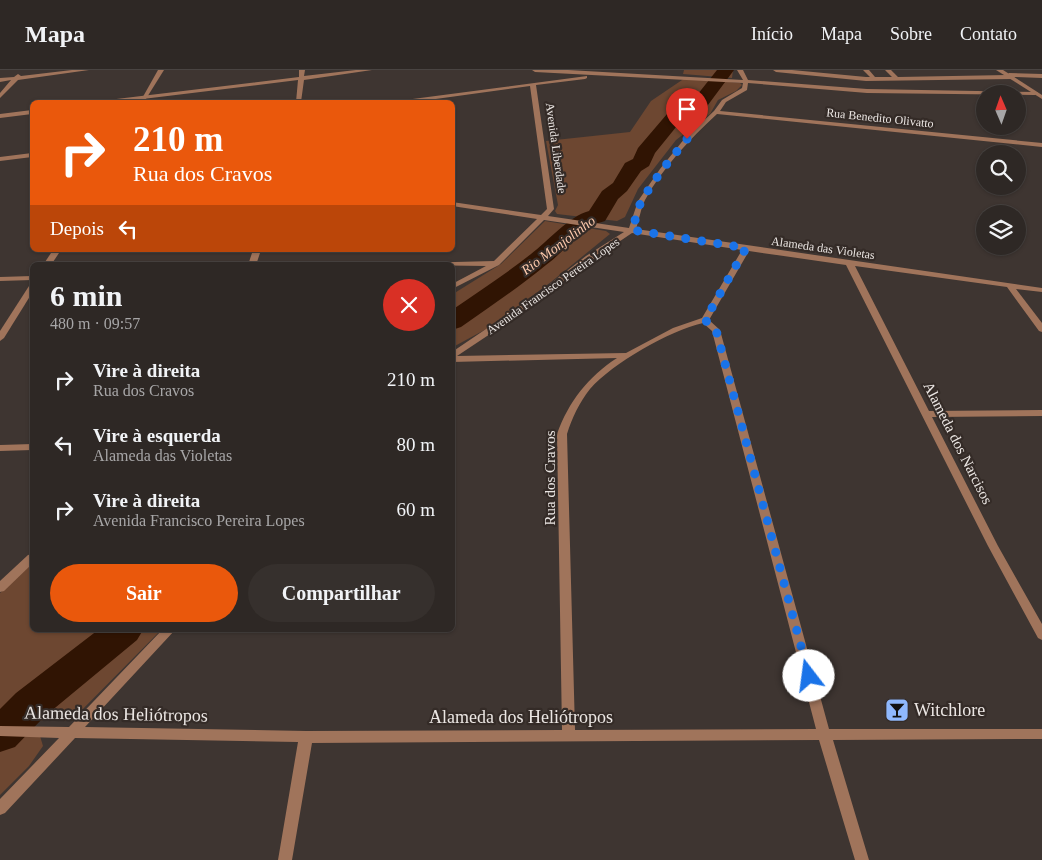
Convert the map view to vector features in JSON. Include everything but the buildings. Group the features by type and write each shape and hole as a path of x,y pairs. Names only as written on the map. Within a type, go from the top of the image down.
{"street":[{"path":"0,96 24,70"},
{"path":"0,80 86,70"},
{"path":"144,100 162,70"},
{"path":"299,100 302,70"},
{"path":"144,100 369,70"},
{"path":"535,70 701,78 867,91 1035,93"},
{"path":"654,70 660,76"},
{"path":"740,70 746,82"},
{"path":"776,70 819,72 874,79 1009,76"},
{"path":"866,70 874,79"},
{"path":"888,70 897,79"},
{"path":"911,70 919,79"},
{"path":"933,70 942,78"},
{"path":"990,75 998,70 1042,97"},
{"path":"431,100 606,74"},
{"path":"962,77 1042,76"},
{"name":"Avenida Francisco Pereira Lopes","path":"455,356 535,300 589,258 632,230 641,201 662,170 687,139 716,112 724,100 744,88 746,82"},
{"name":"Avenida Liberdade","path":"455,285 496,262 551,209 533,84"},
{"path":"0,116 30,112"},
{"name":"Rua Benedito Olivatto","path":"716,112 1042,145"},
{"path":"0,159 30,155"},
{"name":"Alameda das Violetas","path":"455,204 850,264 1042,290"},
{"path":"746,248 705,320 716,330 824,734 862,860"},
{"path":"455,264 496,262"},
{"name":"Alameda dos Narcisos","path":"850,264 993,546 1042,635"},
{"path":"0,279 30,278"},
{"path":"1010,286 1042,329"},
{"path":"0,338 30,291"},
{"name":"Rua dos Cravos","path":"569,735 562,434 568,414 590,382 625,355 691,322 705,320"},
{"path":"455,358 625,355"},
{"path":"926,414 1042,414"},
{"path":"0,448 30,447"},
{"path":"0,588 30,560"},
{"path":"0,809 167,632"},
{"name":"Alameda dos Heliótropos","path":"0,730 306,737 1042,734"},
{"path":"285,860 306,737"}],"shaded area":[{"path":"684,70 733,70 732,78 683,74"},
{"path":"685,78 740,83 742,85 736,91 718,100 710,114 676,140 638,189 625,217 617,221 557,214 555,211 558,205 546,141 630,132 651,101"},
{"path":"545,221 606,231 610,234 551,282 490,327 455,346 455,293 501,264"},
{"path":"30,565 30,632 159,632 71,721 0,721 0,593"},
{"path":"40,736 43,746 29,766 0,795 0,737"}],"waterway":[{"name":"Rio Monjolinho","path":"455,320 540,259 572,230 591,217 597,216 609,195 620,187 632,167 642,162 645,152 679,111 696,109 726,70"},
{"name":"Rio Monjolinho","path":"0,735 30,705 121,632"}],"place":[{"name":"Witchlore","path":"897,710"}],"route":[{"path":"687,139 662,170 641,201 632,230 746,248 705,320 716,330 809,676"}]}
